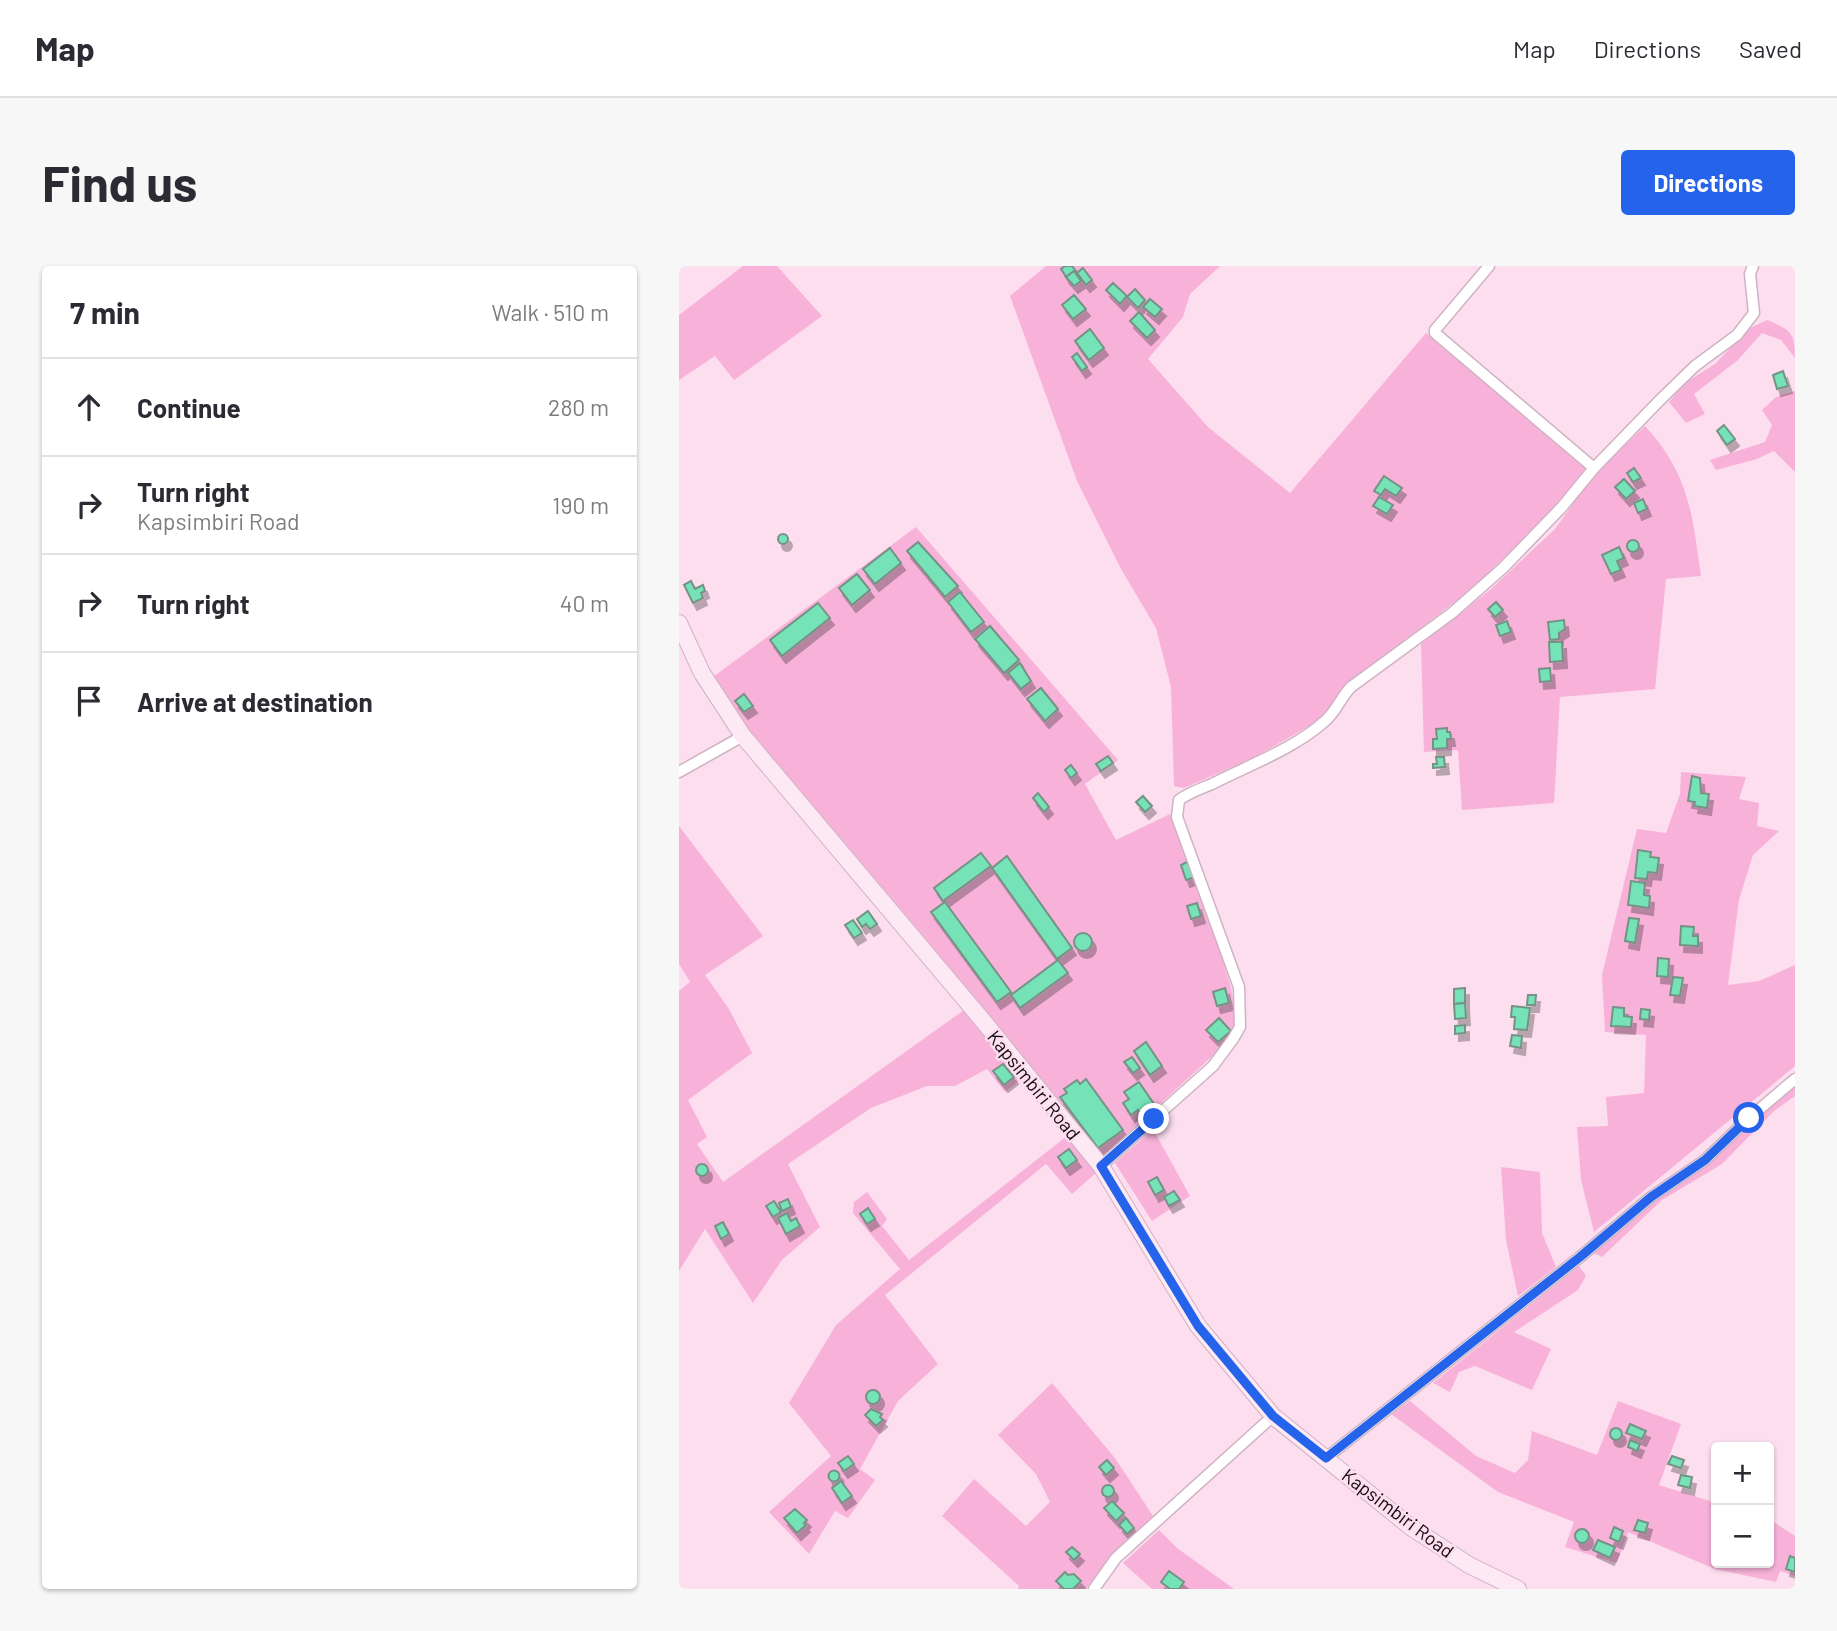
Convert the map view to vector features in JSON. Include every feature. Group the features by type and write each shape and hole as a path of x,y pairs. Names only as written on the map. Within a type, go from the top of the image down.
{"street":[{"path":"1489,266 1435,333 1594,468"},
{"path":"1101,1166 1213,1066 1240,1027 1239,987 1177,817 1179,800 1193,790 1207,786 1280,750 1328,719 1350,687 1452,613 1503,568 1562,507 1594,468 1695,366 1737,335 1754,313 1754,292 1750,274 1753,266"},
{"name":"Kapsimbiri Road","path":"679,623 702,673 743,736 1101,1166 1198,1326 1273,1416 1430,1541 1469,1565 1518,1589"},
{"path":"679,772 743,736"},
{"path":"1326,1458 1580,1257 1651,1197 1705,1160 1795,1079"},
{"path":"1094,1589 1116,1558 1273,1416"}],"shaded area":[{"path":"743,266 777,266 822,316 734,380 715,356 679,380 679,315"},
{"path":"1046,266 1220,266 1190,294 1183,317 1148,359 1208,427 1290,493 1426,333 1586,469 1556,507 1473,588 1341,689 1323,718 1255,757 1184,788 1174,786 1171,687 1156,628 1121,569 1077,481 1010,296"},
{"path":"1767,320 1790,333 1794,342 1795,358 1781,340 1762,333 1738,360 1694,394 1705,414 1686,423 1669,402 1685,383 1715,364 1748,329"},
{"path":"1795,391 1795,472 1774,451 1757,459 1716,470 1710,460 1765,442 1772,425 1762,410 1776,397"},
{"path":"1645,426 1660,444 1680,479 1691,514 1701,576 1666,579 1655,689 1560,697 1554,803 1462,810 1458,750 1424,752 1421,644 1491,589 1555,529 1593,476"},
{"path":"916,527 1118,760 1085,784 1116,840 1170,814 1198,881 1230,984 1236,1015 1232,1033 1219,1050 1101,1158 924,937 749,731 713,677"},
{"path":"1681,772 1746,777 1739,799 1759,803 1757,826 1779,831 1753,855 1739,900 1728,985 1759,981 1795,965 1795,1066 1594,1232 1581,1180 1577,1127 1608,1126 1606,1097 1644,1093 1646,1035 1605,1032 1602,975 1637,829 1666,833 1680,794"},
{"path":"679,826 763,936 705,975 729,1009 752,1053 688,1100 707,1137 697,1144 723,1182 964,1010 1020,1080 1005,1092 987,1069 955,1086 927,1086 871,1108 788,1164 820,1227 782,1260 753,1303 705,1229 679,1271 679,991 690,982 679,964"},
{"path":"1795,1086 1795,1096 1774,1111 1722,1164 1662,1200 1602,1257 1594,1253 1653,1200 1713,1160 1748,1123"},
{"path":"1153,1129 1190,1196 1152,1221 1115,1163"},
{"path":"1067,1136 1097,1172 1072,1194 1046,1164 885,1295 938,1364 898,1401 860,1469 875,1480 848,1518 835,1511 809,1554 769,1512 831,1456 789,1403 836,1325 900,1269 853,1213 854,1202 867,1192 887,1219 882,1226 909,1260"},
{"path":"1501,1167 1540,1172 1542,1233 1556,1267 1518,1296 1506,1240"},
{"path":"1579,1266 1586,1276 1578,1290 1514,1332 1551,1349 1532,1390 1475,1366 1459,1372 1450,1392 1433,1383"},
{"path":"1052,1383 1115,1458 1153,1516 1108,1560 1086,1589 1018,1589 1019,1586 942,1516 974,1479 1026,1526 1050,1502 1036,1474 998,1435"},
{"path":"1410,1401 1476,1456 1515,1473 1528,1460 1532,1431 1597,1455 1618,1401 1681,1424 1659,1485 1711,1501 1711,1567 1628,1532 1617,1563 1565,1547 1574,1522 1498,1492 1391,1414"},
{"path":"1774,1522 1795,1536 1795,1576 1780,1571 1776,1582 1713,1568 1774,1568"},
{"path":"1159,1530 1177,1548 1234,1589 1152,1589 1123,1563"}],"building":[{"path":"1072,266 1076,271 1067,278 1061,269"},
{"path":"1083,268 1092,280 1086,285 1077,273"},
{"path":"1074,271 1081,281 1074,286 1066,277"},
{"path":"1113,283 1127,296 1120,304 1106,290"},
{"path":"1135,289 1145,300 1138,308 1127,297"},
{"path":"1074,295 1086,309 1073,319 1062,305"},
{"path":"1150,299 1162,309 1155,317 1143,307"},
{"path":"1139,312 1155,330 1147,338 1130,321"},
{"path":"1090,329 1104,348 1089,360 1075,341"},
{"path":"1077,353 1087,367 1082,371 1072,357"},
{"path":"1783,371 1788,386 1777,389 1773,375"},
{"path":"1724,425 1735,439 1727,445 1717,431"},
{"path":"1634,468 1641,478 1633,482 1627,473"},
{"path":"1384,476 1402,488 1396,496 1385,489 1381,495 1374,491"},
{"path":"1624,479 1635,491 1626,499 1615,487"},
{"path":"1379,497 1393,505 1387,514 1373,506"},
{"path":"1643,499 1647,509 1638,513 1634,503"},
{"path":"783,534 787,535 787,543 783,544 779,543 778,539 779,535"},
{"path":"1633,540 1639,546 1633,552 1627,546"},
{"path":"918,542 958,586 945,597 907,551"},
{"path":"1619,547 1624,558 1617,561 1621,570 1611,574 1602,555"},
{"path":"890,548 901,563 875,584 863,569"},
{"path":"857,574 870,590 852,605 839,588"},
{"path":"691,581 695,589 703,585 705,591 701,593 703,598 693,603 684,585"},
{"path":"960,592 984,622 971,632 948,602"},
{"path":"1496,602 1503,610 1495,617 1488,609"},
{"path":"818,603 830,618 782,656 770,640"},
{"path":"1564,620 1565,629 1559,633 1559,639 1550,640 1548,622"},
{"path":"1507,621 1511,632 1500,636 1496,625"},
{"path":"990,626 1019,660 1004,673 975,639"},
{"path":"1549,642 1562,642 1563,661 1550,662"},
{"path":"1020,663 1031,681 1021,689 1008,673"},
{"path":"1550,668 1551,681 1540,682 1539,669"},
{"path":"1041,688 1058,709 1045,721 1027,699"},
{"path":"744,694 753,706 744,712 735,701"},
{"path":"1447,728 1451,739 1447,739 1447,748 1433,749 1433,739 1437,739 1436,729"},
{"path":"1108,756 1113,763 1101,771 1096,764"},
{"path":"1436,757 1444,757 1445,767 1433,768 1433,764 1437,764"},
{"path":"1071,765 1077,773 1071,778 1065,770"},
{"path":"1692,776 1700,778 1701,793 1709,794 1707,808 1694,806 1695,802 1688,801"},
{"path":"1038,793 1049,807 1044,812 1033,798"},
{"path":"1143,796 1152,806 1145,812 1136,802"},
{"path":"1638,850 1651,852 1650,857 1659,858 1657,873 1648,872 1647,879 1635,878"},
{"path":"981,853 991,866 943,901 934,888"},
{"path":"1007,856 1072,948 1057,959 992,868"},
{"path":"1189,861 1195,877 1186,880 1181,865"},
{"path":"1631,881 1645,883 1644,895 1650,896 1649,908 1628,905"},
{"path":"945,902 1011,992 997,1002 931,912"},
{"path":"1197,903 1201,916 1191,919 1187,906"},
{"path":"868,911 877,924 870,929 866,924 862,927 857,919"},
{"path":"1629,918 1639,919 1635,943 1625,941"},
{"path":"853,920 862,933 854,938 845,925"},
{"path":"1681,926 1694,927 1693,936 1698,936 1698,946 1680,945"},
{"path":"1083,933 1089,936 1092,942 1089,948 1083,951 1077,948 1074,942 1077,936"},
{"path":"1658,958 1669,959 1668,977 1657,976"},
{"path":"1058,960 1068,973 1020,1008 1011,995"},
{"path":"1673,977 1683,978 1680,996 1670,995"},
{"path":"1225,988 1229,1003 1217,1006 1213,992"},
{"path":"1465,988 1465,1003 1454,1004 1454,989"},
{"path":"1528,995 1536,995 1535,1005 1527,1005"},
{"path":"1465,1003 1466,1018 1455,1019 1454,1004"},
{"path":"1512,1006 1530,1008 1527,1030 1514,1029"},
{"path":"1613,1007 1624,1008 1624,1016 1632,1017 1631,1027 1611,1026"},
{"path":"1641,1009 1650,1010 1649,1020 1640,1019"},
{"path":"1219,1018 1231,1031 1218,1042 1206,1030"},
{"path":"1465,1025 1465,1033 1455,1034 1455,1026"},
{"path":"1512,1035 1522,1036 1521,1048 1510,1046"},
{"path":"1146,1042 1162,1066 1150,1075 1134,1051"},
{"path":"1132,1057 1140,1068 1133,1073 1124,1062"},
{"path":"1003,1064 1014,1077 1004,1085 993,1071"},
{"path":"1086,1079 1123,1130 1098,1148 1060,1097 1067,1093 1064,1089 1077,1080 1080,1084"},
{"path":"1139,1082 1154,1104 1140,1114 1138,1110 1131,1115 1123,1103 1129,1099 1124,1092"},
{"path":"1069,1149 1077,1160 1066,1168 1058,1157"},
{"path":"702,1164 708,1170 702,1176 696,1170"},
{"path":"1157,1177 1164,1190 1155,1195 1148,1182"},
{"path":"1174,1191 1180,1200 1169,1206 1164,1197"},
{"path":"788,1199 791,1207 782,1211 779,1203"},
{"path":"774,1201 781,1212 773,1217 766,1206"},
{"path":"868,1208 875,1219 867,1224 860,1214"},
{"path":"787,1213 791,1221 796,1218 800,1226 786,1234 778,1218"},
{"path":"723,1222 729,1234 721,1239 715,1226"},
{"path":"873,1390 878,1392 878,1402 873,1404 868,1402 866,1397 868,1392"},
{"path":"871,1409 882,1414 880,1417 883,1420 876,1426 865,1415"},
{"path":"1630,1424 1646,1431 1642,1439 1626,1433"},
{"path":"1616,1428 1622,1434 1616,1440 1610,1434"},
{"path":"1630,1440 1640,1444 1637,1451 1628,1447"},
{"path":"848,1456 854,1464 844,1471 838,1463"},
{"path":"1672,1456 1684,1460 1681,1468 1668,1464"},
{"path":"1107,1460 1114,1468 1106,1475 1099,1467"},
{"path":"834,1470 840,1476 834,1482 828,1476"},
{"path":"1681,1475 1692,1477 1690,1488 1678,1485"},
{"path":"841,1481 852,1496 842,1503 832,1488"},
{"path":"1108,1485 1114,1491 1108,1497 1102,1491"},
{"path":"1112,1501 1124,1513 1116,1521 1104,1508"},
{"path":"795,1509 807,1520 804,1523 806,1525 797,1533 784,1518"},
{"path":"1126,1518 1134,1528 1127,1534 1119,1525"},
{"path":"1638,1520 1648,1523 1645,1533 1634,1530"},
{"path":"1614,1527 1623,1531 1619,1542 1610,1538"},
{"path":"1582,1529 1587,1531 1587,1541 1582,1543 1577,1541 1575,1536 1577,1531"},
{"path":"1598,1540 1615,1547 1610,1558 1593,1550"},
{"path":"1072,1547 1080,1554 1074,1560 1066,1552"},
{"path":"1790,1556 1795,1558 1795,1572 1786,1569"},
{"path":"1169,1571 1184,1582 1179,1589 1170,1589 1161,1582"},
{"path":"1065,1572 1068,1575 1074,1574 1081,1581 1073,1589 1064,1589 1056,1581"}],"route":[{"path":"1154,1119 1101,1166 1198,1326 1273,1416 1326,1458 1580,1257 1651,1197 1705,1160 1749,1118"}]}
